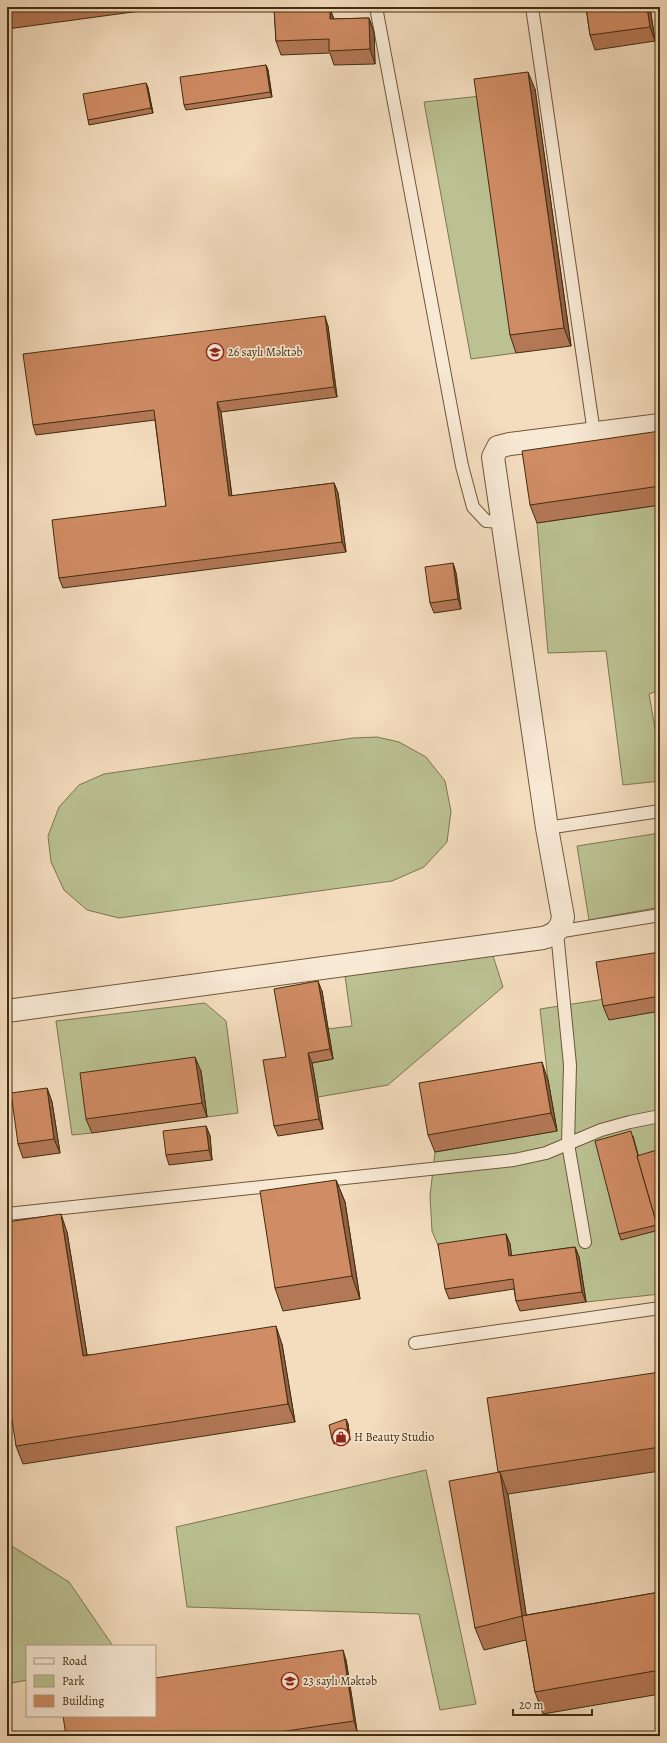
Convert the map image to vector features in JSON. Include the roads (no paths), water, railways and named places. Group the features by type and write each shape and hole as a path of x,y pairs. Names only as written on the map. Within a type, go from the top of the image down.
{"street":[{"path":"7,1011 542,938 557,932 563,917 547,828 493,457 498,447 510,444 660,425"}],"lane":[{"path":"376,7 462,466 472,508 486,520 502,522"},
{"path":"532,7 594,433"},
{"path":"547,828 660,811"},
{"path":"585,1242 568,1144 570,1066 557,932 660,915"},
{"path":"7,1214 514,1160 546,1153 601,1130 660,1116"},
{"path":"415,1343 660,1308"}],"place":[{"name":"26 saylı Məktəb","path":"215,352"},
{"name":"H Beauty Studio","path":"341,1437"},
{"name":"23 saylı Məktəb","path":"290,1681"}]}
